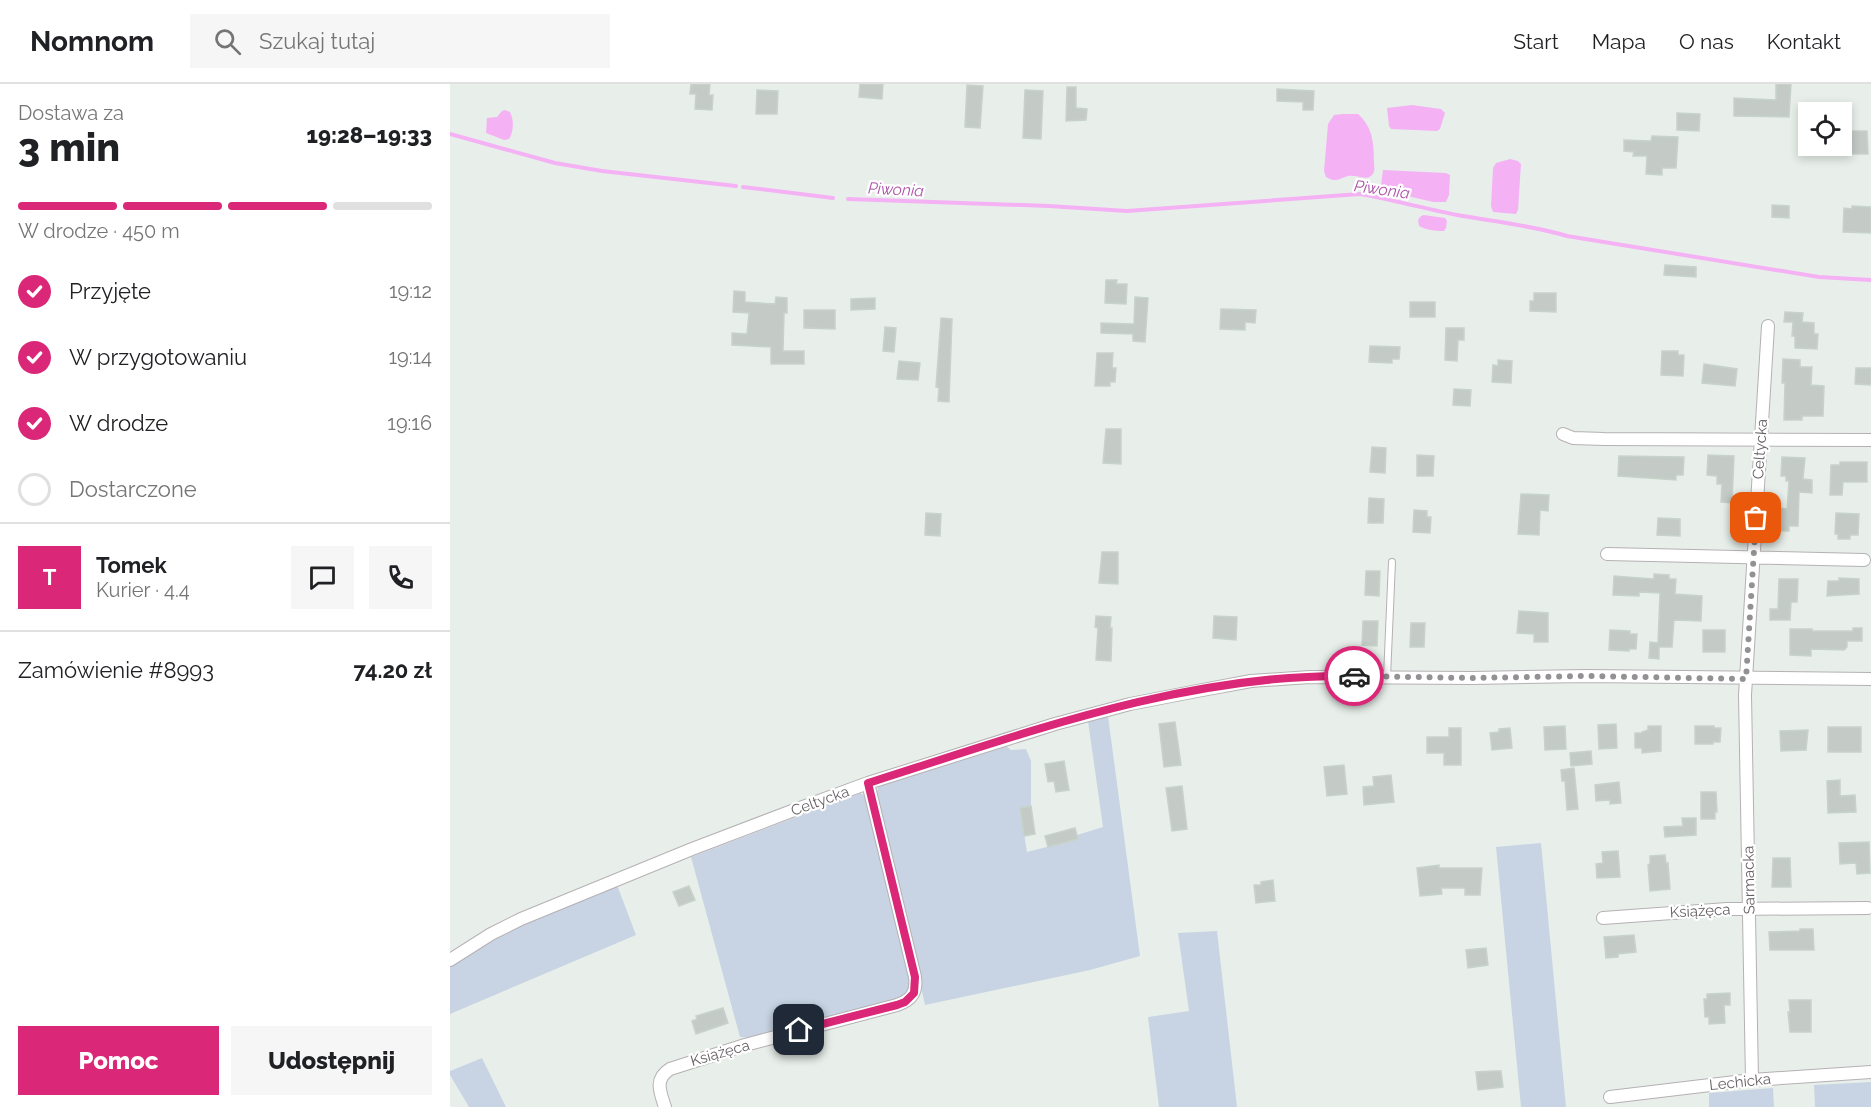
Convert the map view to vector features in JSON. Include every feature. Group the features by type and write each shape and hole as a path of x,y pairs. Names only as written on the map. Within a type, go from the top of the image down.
{"street":[{"name":"Celtycka","path":"1746,679 1768,326"},
{"path":"1563,435 1573,438 1604,439 1871,440"},
{"path":"1607,554 1864,560"},
{"name":"Celtycka","path":"450,960 491,934 521,919 725,836 868,783 1070,720 1197,690 1251,681 1288,678 1586,676 1871,679"},
{"name":"Sarmacka","path":"1746,679 1744,716 1752,1080"},
{"name":"Książęca","path":"665,1107 659,1082 661,1076 670,1069 745,1045 897,1005 905,1002 914,993 915,977 868,783"},
{"name":"Książęca","path":"1604,918 1749,908 1868,908"},
{"name":"Lechicka","path":"1610,1097 1752,1080 1871,1072"}],"lane":[{"path":"1388,677 1392,562"}],"shaded area":[{"path":"1412,105 1441,109 1445,113 1440,129 1437,131 1391,129 1387,108"},
{"path":"505,110 510,112 513,126 509,139 504,140 486,133 487,118 497,117"},
{"path":"1358,114 1370,130 1374,169 1373,174 1369,177 1348,176 1335,180 1326,177 1324,171 1328,124 1334,115"},
{"path":"1510,159 1521,164 1518,210 1516,214 1493,212 1491,206 1493,168 1496,163"},
{"path":"1383,170 1450,175 1449,195 1446,202 1433,202 1386,191 1381,186"},
{"path":"1424,215 1445,218 1447,221 1444,231 1419,226 1418,220"},
{"path":"1108,716 1140,956 1090,970 925,1005 876,793 879,786 1005,745 1011,750 1026,749 1031,761 1031,806 1020,808 1027,852 1078,839 1077,835 1103,827 1088,721"},
{"path":"860,793 866,796 906,956 911,989 900,1000 754,1038 740,1037 691,857"},
{"path":"1541,843 1566,1107 1521,1107 1496,847"},
{"path":"617,885 636,935 450,1014 450,965 512,930"},
{"path":"1217,931 1237,1107 1159,1107 1148,1017 1189,1011 1178,933"},
{"path":"482,1058 506,1107 469,1107 450,1075 450,1071"},
{"path":"1871,1082 1871,1107 1815,1107 1814,1085"},
{"path":"1773,1088 1774,1107 1709,1107 1709,1093"}],"building":[{"path":"691,84 710,84 709,95 713,95 712,110 695,109 696,94 690,94"},
{"path":"860,84 883,84 882,99 859,97"},
{"path":"1776,84 1791,84 1789,117 1734,116 1734,98 1776,100"},
{"path":"967,85 983,86 980,128 965,127"},
{"path":"1067,87 1076,87 1076,108 1087,109 1086,120 1066,121"},
{"path":"1277,89 1314,91 1313,110 1303,110 1303,102 1277,101"},
{"path":"757,90 778,91 777,114 756,114"},
{"path":"1025,90 1043,91 1041,139 1023,138"},
{"path":"1677,113 1700,114 1699,131 1677,130"},
{"path":"1852,131 1867,131 1868,154 1852,154"},
{"path":"1652,136 1678,137 1676,168 1662,168 1662,175 1646,174 1647,156 1633,156 1634,152 1624,151 1624,140 1651,141"},
{"path":"1772,205 1789,206 1789,218 1772,217"},
{"path":"1852,206 1871,207 1871,233 1843,232 1844,208 1852,209"},
{"path":"1665,265 1696,267 1696,277 1664,275"},
{"path":"1106,280 1117,280 1116,284 1127,284 1126,304 1105,303"},
{"path":"734,291 745,292 745,302 775,304 776,297 787,298 787,313 784,313 783,351 804,351 804,364 771,364 771,347 732,345 732,333 747,334 749,313 733,312"},
{"path":"1534,293 1556,293 1556,312 1530,311 1530,301 1534,301"},
{"path":"1135,297 1148,298 1145,342 1133,341 1133,334 1101,333 1101,323 1134,324"},
{"path":"875,298 875,309 851,310 851,299"},
{"path":"1410,302 1435,302 1435,317 1410,317"},
{"path":"1221,309 1256,310 1255,323 1245,322 1245,330 1220,329"},
{"path":"804,310 835,310 835,329 804,328"},
{"path":"1785,312 1803,313 1802,322 1814,323 1814,334 1818,334 1817,349 1795,348 1795,336 1792,336 1793,322 1784,322"},
{"path":"941,318 952,319 949,402 938,401 939,388 936,387"},
{"path":"885,327 896,328 894,352 883,351"},
{"path":"1446,328 1464,328 1464,340 1458,340 1457,361 1445,360"},
{"path":"1370,346 1400,347 1399,359 1392,359 1392,363 1369,362"},
{"path":"1662,351 1678,351 1678,355 1684,355 1683,376 1661,375"},
{"path":"1097,353 1113,353 1112,368 1116,368 1115,382 1110,382 1110,386 1095,386"},
{"path":"1783,359 1800,360 1800,367 1812,367 1811,385 1824,386 1823,416 1802,416 1802,420 1784,420"},
{"path":"1498,360 1512,361 1511,383 1492,382 1493,365 1498,366"},
{"path":"899,361 920,363 918,380 897,379"},
{"path":"1704,364 1737,369 1735,386 1702,383"},
{"path":"1856,368 1871,368 1871,385 1855,384"},
{"path":"1454,389 1471,390 1470,406 1453,405"},
{"path":"1106,429 1121,429 1121,464 1103,463"},
{"path":"1372,447 1386,448 1385,473 1370,472"},
{"path":"1417,455 1434,456 1433,476 1417,476"},
{"path":"1708,455 1734,456 1732,503 1721,502 1722,484 1717,484 1717,476 1707,475"},
{"path":"1619,456 1684,457 1683,475 1676,475 1676,480 1618,476"},
{"path":"1782,457 1805,458 1803,479 1812,480 1812,493 1799,492 1798,526 1789,526 1789,531 1778,531 1779,508 1787,509 1789,481 1786,481 1786,476 1781,476"},
{"path":"1840,462 1867,462 1867,482 1843,482 1842,495 1830,495 1831,465 1840,465"},
{"path":"1521,494 1549,495 1548,511 1540,510 1539,535 1518,534"},
{"path":"1369,498 1384,499 1383,523 1368,523"},
{"path":"1414,510 1427,511 1427,517 1431,517 1430,533 1413,532"},
{"path":"926,513 941,514 940,536 925,535"},
{"path":"1836,513 1859,514 1858,535 1850,535 1850,539 1838,539 1838,534 1835,534"},
{"path":"1658,518 1680,519 1680,536 1657,535"},
{"path":"1102,552 1118,552 1118,584 1099,583"},
{"path":"1366,571 1380,571 1379,596 1365,595"},
{"path":"1654,574 1669,575 1669,579 1676,579 1675,594 1702,596 1701,621 1674,620 1672,647 1659,647 1659,659 1649,658 1650,642 1658,643 1660,593 1639,592 1639,596 1613,595 1614,576 1654,579"},
{"path":"1839,578 1859,579 1859,594 1827,596 1828,581 1839,581"},
{"path":"1779,579 1798,579 1797,602 1791,602 1790,620 1770,620 1770,609 1778,609"},
{"path":"1519,611 1548,613 1548,642 1534,642 1534,634 1517,633"},
{"path":"1096,616 1111,617 1111,661 1096,660 1098,628 1095,627"},
{"path":"1214,616 1237,617 1236,640 1213,638"},
{"path":"1363,621 1378,621 1377,646 1362,645"},
{"path":"1411,623 1425,623 1424,647 1410,647"},
{"path":"1853,628 1862,628 1862,641 1847,641 1847,647 1844,650 1811,649 1811,656 1790,655 1790,629 1853,631"},
{"path":"1610,630 1630,631 1630,634 1637,634 1636,649 1609,650"},
{"path":"1703,630 1725,630 1725,652 1703,652"},
{"path":"1175,722 1181,765 1164,767 1159,724"},
{"path":"1616,724 1617,748 1599,749 1598,725"},
{"path":"1565,726 1566,749 1545,750 1544,727"},
{"path":"1648,726 1661,726 1661,751 1642,753 1642,748 1635,748 1635,733 1648,730"},
{"path":"1695,726 1721,728 1720,742 1695,744"},
{"path":"1828,727 1861,727 1861,752 1828,752"},
{"path":"1449,728 1461,728 1461,765 1444,765 1444,753 1427,753 1427,737 1449,737"},
{"path":"1510,728 1512,748 1492,750 1490,733"},
{"path":"1808,730 1806,750 1781,751 1780,731"},
{"path":"1591,751 1592,764 1571,766 1570,753"},
{"path":"1064,761 1069,790 1056,792 1054,781 1048,782 1045,764"},
{"path":"1344,765 1347,794 1327,796 1324,767"},
{"path":"1574,768 1578,809 1567,810 1565,781 1562,781 1561,770"},
{"path":"1391,775 1394,802 1364,805 1363,787 1374,786 1373,777"},
{"path":"1840,780 1840,796 1855,795 1856,812 1828,813 1827,781"},
{"path":"1619,782 1621,803 1610,804 1610,800 1596,801 1595,785"},
{"path":"1182,786 1187,829 1172,831 1166,788"},
{"path":"1701,792 1716,792 1715,819 1701,819"},
{"path":"1031,806 1035,834 1024,836 1020,808"},
{"path":"1682,818 1696,818 1696,835 1665,837 1664,827 1683,826"},
{"path":"1075,828 1078,839 1048,847 1045,836"},
{"path":"1869,842 1870,873 1857,874 1856,863 1840,864 1839,843"},
{"path":"1618,851 1620,877 1597,878 1596,864 1603,863 1602,852"},
{"path":"1665,855 1666,863 1668,863 1670,889 1650,891 1648,865 1650,856"},
{"path":"1773,858 1790,858 1791,887 1772,887"},
{"path":"1439,865 1439,868 1482,868 1480,895 1465,895 1465,888 1441,888 1442,894 1420,896 1417,868"},
{"path":"1273,880 1275,901 1256,903 1254,885"},
{"path":"689,886 695,900 679,906 673,892"},
{"path":"1800,929 1813,929 1814,950 1770,950 1769,932 1800,931"},
{"path":"1634,935 1636,952 1606,958 1604,937"},
{"path":"1486,948 1488,965 1468,968 1466,950"},
{"path":"1730,993 1730,1005 1724,1005 1725,1023 1709,1024 1709,1017 1705,1017 1704,999 1707,999 1707,994"},
{"path":"1789,1000 1811,1000 1811,1032 1790,1032"},
{"path":"723,1008 728,1023 696,1034 692,1021 697,1019 696,1016"},
{"path":"1501,1071 1503,1087 1478,1090 1476,1072"}],"waterway":[{"name":"Piwonia","path":"450,134 555,163 602,171 736,186"},
{"name":"Piwonia","path":"743,187 833,198"},
{"name":"Piwonia","path":"848,199 1127,211 1360,194 1567,236 1819,277 1871,280"}],"way so far":[{"path":"1354,676 1746,679 1756,518"}],"route":[{"path":"799,1030 897,1005 911,998 914,993 915,977 868,783 1055,724 1131,704 1251,681 1354,676"}]}
